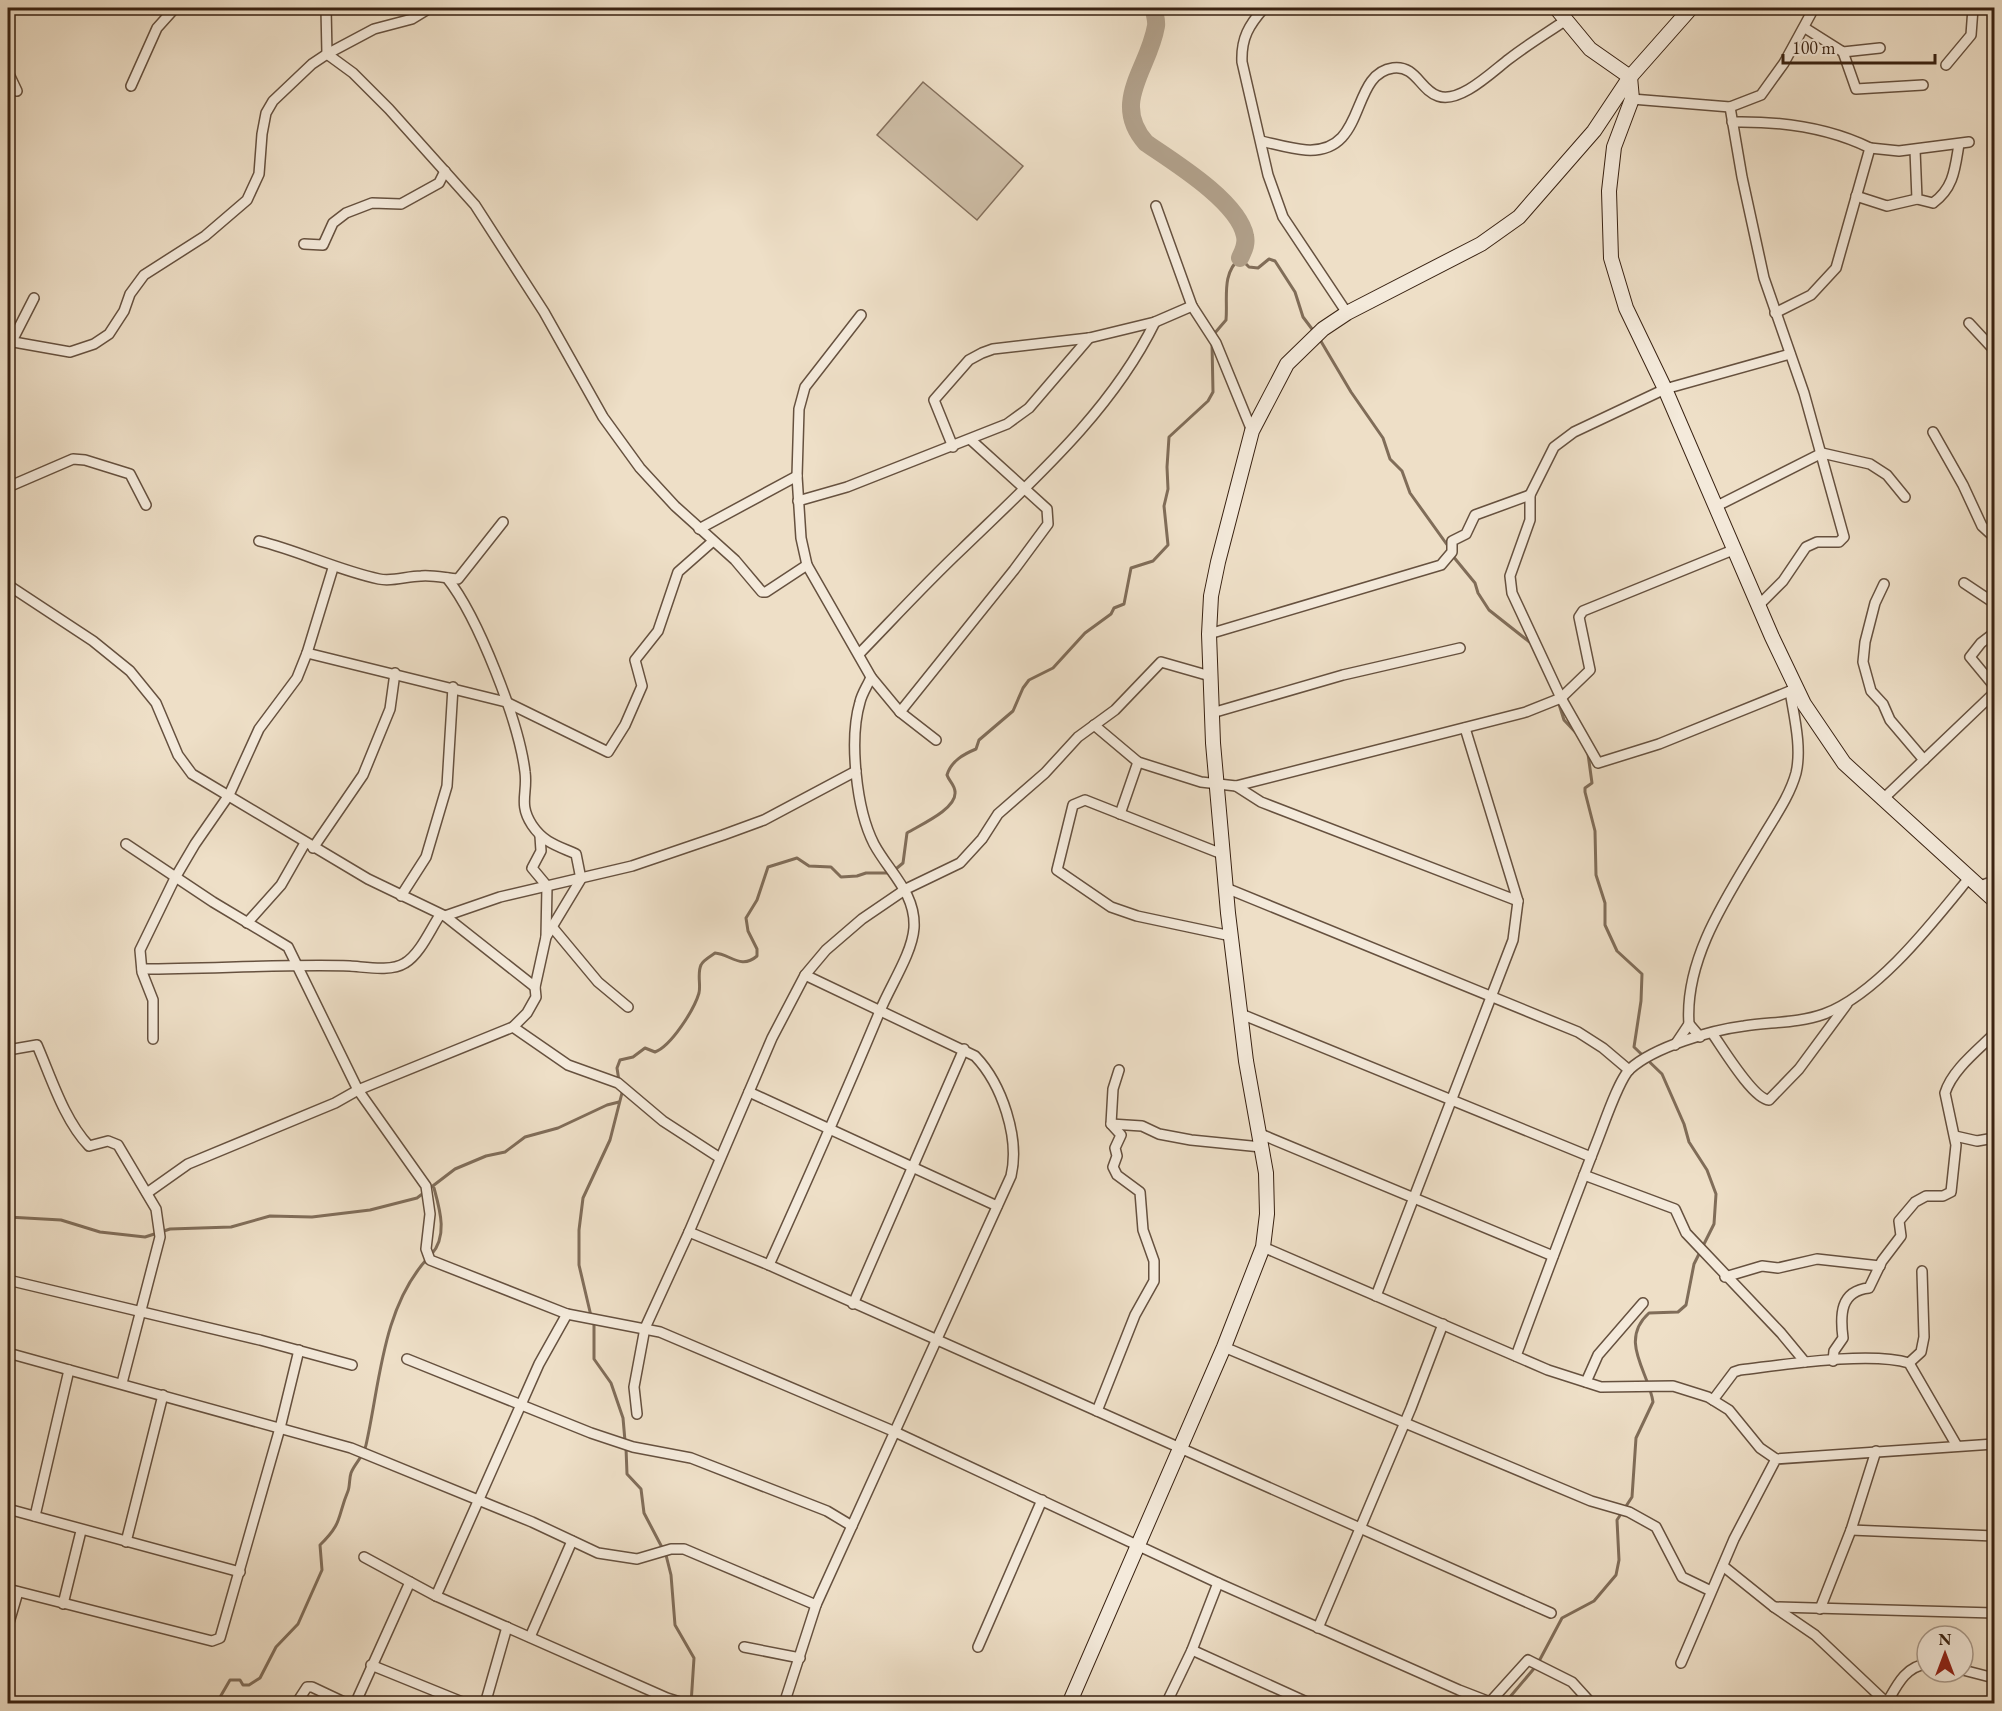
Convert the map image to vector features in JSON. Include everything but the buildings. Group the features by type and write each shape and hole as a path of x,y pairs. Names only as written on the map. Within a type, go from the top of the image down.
{"street":[{"path":"131,86 157,28 175,8"},
{"path":"326,8 327,54"},
{"path":"34,298 9,342 70,352 94,344 109,334 124,311 130,294 144,275 206,236 247,200 259,174 266,113 273,101 312,64 327,54 374,29 412,19 430,8"},
{"path":"1264,8 1250,25 1241,44 1242,62 1268,175 1283,217 1347,313"},
{"path":"1556,8 1590,49 1630,77 1632,99 1614,147 1609,191 1611,258 1626,308 1665,389 1793,689 1844,763 1882,800 1995,900"},
{"path":"1069,1704 1224,1347 1263,1247 1267,1214 1262,1147 1241,1014 1222,854 1216,784 1209,634 1211,596 1218,562 1252,431 1287,364 1323,328 1347,313 1481,244 1519,217 1594,130 1630,77 1691,8"},
{"path":"1632,99 1730,107 1761,95 1804,28 1814,8"},
{"path":"1946,65 1971,34 1973,8"},
{"path":"1261,141 1308,150 1331,144 1347,135 1364,92 1381,74 1393,68 1406,70 1419,77 1428,89 1439,97 1454,95 1485,80 1509,59 1566,20"},
{"path":"1804,28 1843,52 1880,48"},
{"path":"1843,52 1856,89 1923,85"},
{"path":"327,54 353,73 475,206 512,260 603,417 640,468 712,542 735,560 762,591 766,592 807,565"},
{"path":"8,72 16,92"},
{"path":"1730,107 1760,258 1775,314 1822,453 1827,482 1844,537 1839,542 1817,542 1806,546 1784,581 1758,606"},
{"path":"1732,122 1793,124 1834,133 1870,148 1899,151 1964,143 1953,178 1945,194 1933,203 1917,199 1887,206 1856,196"},
{"path":"1775,314 1811,296 1836,268 1870,148"},
{"path":"1915,150 1917,199"},
{"path":"304,244 322,245 333,223 346,213 372,203 401,204 425,193 439,183 445,171"},
{"path":"1156,206 1192,306 1216,344 1252,431"},
{"path":"953,447 933,400 969,360 993,349 1089,338 1155,322 1192,306"},
{"path":"861,315 838,348 819,366 805,387 799,410 797,476 801,538 807,565 871,677 900,712 936,740"},
{"path":"859,654 1024,489 1106,400 1141,351 1155,322"},
{"path":"1969,323 1995,350"},
{"path":"798,501 847,487 1007,424 1029,408 1089,338"},
{"path":"1790,354 1665,389 1574,432 1554,447 1530,495 1530,520 1510,576 1512,593 1557,699 1598,763 1659,744 1793,689"},
{"path":"1933,432 1963,484 1982,526 1995,537"},
{"path":"900,712 1048,524 1047,509 971,440"},
{"path":"1714,507 1822,453 1870,464 1887,475 1905,497"},
{"path":"8,487 73,459 85,460 130,474 146,505"},
{"path":"699,529 797,476"},
{"path":"1209,634 1441,565 1452,552 1452,541 1466,534 1470,521 1475,515 1530,495"},
{"path":"259,541 287,548 333,568 355,571 380,579 418,576 458,579 503,522"},
{"path":"307,654 395,673 506,702 608,752 625,724 642,686 635,660 658,631 678,572 712,542"},
{"path":"1094,725 1138,762 1201,782 1236,786 1526,712 1557,699 1590,670 1579,616 1583,611 1733,550"},
{"path":"153,1039 153,1000 142,969 140,950 175,878 195,844 230,795 259,729 297,678 307,654 333,568"},
{"path":"447,578 463,598 506,702 525,773 523,808 540,836 556,848 576,854 580,879 546,937"},
{"path":"1964,583 1995,603"},
{"path":"1884,584 1875,603 1865,642 1863,662 1871,691 1883,704 1890,720 1924,760"},
{"path":"8,585 93,641 130,671 156,703 178,755 192,774 230,795 309,846 443,916 535,987"},
{"path":"1995,633 1981,643 1970,657 1995,686"},
{"path":"1212,713 1343,675 1460,648"},
{"path":"637,1414 634,1387 645,1328 772,1038 805,975 826,950 862,919 906,889 960,863 982,839 998,814 1044,773 1078,737 1115,710 1161,662 1210,676"},
{"path":"247,923 281,885 363,775 390,709 395,673"},
{"path":"769,1265 831,1129 879,1012 911,947 914,926 906,889 874,843 857,794 860,702 871,677"},
{"path":"401,896 426,857 447,786 453,687"},
{"path":"1700,1036 1689,1024 1687,999 1690,983 1717,917 1782,805 1796,771 1793,689"},
{"path":"1882,800 1995,693"},
{"path":"1376,1296 1513,940 1518,901 1465,728"},
{"path":"1120,814 1138,762"},
{"path":"142,969 217,969 294,964 381,968 403,964 414,955 443,916 500,897 632,866 764,820 856,771"},
{"path":"1236,786 1272,807 1518,901"},
{"path":"1222,854 1085,800 1072,805 1057,870 1061,876 1111,907 1137,916 1231,936"},
{"path":"147,1193 188,1164 335,1102 358,1090 513,1027 527,1013 536,997 535,987 546,937 547,886 532,868 541,851 540,836"},
{"path":"126,844 175,878 288,947 294,964 358,1090 428,1191 428,1258 567,1314 645,1328 893,1431 1218,1583 1490,1702 1528,1660 1541,1669 1572,1682 1592,1704"},
{"path":"1516,1356 1584,1174 1632,1068 1657,1053 1700,1036 1742,1026 1807,1019 1826,1013 1850,1000 1891,967 1975,882 1995,881"},
{"path":"1226,888 1492,999 1578,1032 1632,1068"},
{"path":"553,928 598,982 628,1007"},
{"path":"784,1704 816,1605 893,1431 1011,1176 1014,1162 1011,1135 1000,1096 986,1068 963,1049 879,1012 805,975"},
{"path":"1712,1033 1749,1085 1760,1097 1769,1100 1799,1069 1850,1000"},
{"path":"1241,1014 1452,1098 1591,1157"},
{"path":"1675,1045 1689,1024"},
{"path":"513,1027 568,1065 621,1085 663,1121 720,1158"},
{"path":"1833,1361 1834,1351 1843,1338 1840,1313 1850,1297 1859,1289 1869,1288 1880,1266 1901,1236 1899,1221 1903,1214 1926,1196 1943,1196 1951,1192 1955,1136 1947,1107 1945,1094 1947,1086 1995,1034"},
{"path":"8,1050 37,1045 74,1124 85,1142 89,1146 112,1141 118,1145 156,1209 159,1233 123,1383"},
{"path":"853,1304 963,1049"},
{"path":"1097,1410 1135,1315 1154,1281 1154,1261 1143,1230 1140,1192 1117,1175 1113,1167 1117,1156 1115,1148 1121,1135 1111,1124 1113,1089 1119,1070"},
{"path":"749,1092 997,1206"},
{"path":"1111,1124 1142,1126 1159,1134 1191,1140 1262,1147"},
{"path":"1258,1133 1553,1256"},
{"path":"1955,1136 1977,1141 1995,1138"},
{"path":"1584,1174 1676,1209 1686,1233 1725,1277 1781,1333 1805,1362"},
{"path":"689,1232 769,1265 935,1341 1097,1410 1551,1613"},
{"path":"1263,1247 1516,1356 1586,1382 1612,1387 1673,1386 1713,1400 1729,1410 1760,1448 1776,1459 1995,1444"},
{"path":"1725,1277 1762,1266 1778,1268 1817,1259 1880,1266"},
{"path":"1713,1400 1734,1372 1740,1370 1805,1362 1871,1359 1909,1363 1921,1352 1924,1337 1922,1271"},
{"path":"8,1280 299,1350 352,1365"},
{"path":"1586,1382 1598,1355 1643,1303"},
{"path":"436,1596 539,1364 567,1314"},
{"path":"1318,1628 1404,1424 1443,1324"},
{"path":"1224,1347 1591,1501 1629,1512 1656,1527 1682,1577 1711,1591"},
{"path":"8,1589 212,1641 220,1638 280,1428 299,1350"},
{"path":"8,1353 351,1448 479,1500 597,1553 637,1559 671,1549 684,1549 816,1605"},
{"path":"407,1359 618,1442 691,1458 827,1511 852,1526"},
{"path":"1909,1363 1957,1446"},
{"path":"35,1516 69,1370"},
{"path":"126,1542 163,1395"},
{"path":"1820,1609 1851,1530 1876,1452"},
{"path":"1681,1663 1711,1591 1776,1459"},
{"path":"978,1647 1042,1500"},
{"path":"8,1509 81,1531 240,1572"},
{"path":"1851,1530 1995,1536"},
{"path":"63,1604 81,1531"},
{"path":"530,1637 572,1542"},
{"path":"364,1557 436,1596 667,1701 683,1703"},
{"path":"1723,1566 1774,1607 1815,1635 1888,1702 1902,1678 1915,1667"},
{"path":"355,1704 410,1582"},
{"path":"1166,1704 1192,1650 1218,1583"},
{"path":"8,1626 18,1592"},
{"path":"1774,1607 1995,1613"},
{"path":"485,1704 507,1628"},
{"path":"744,1647 800,1658"},
{"path":"1192,1650 1311,1704"},
{"path":"371,1665 466,1704"},
{"path":"1975,1673 1995,1678"},
{"path":"296,1704 307,1687 312,1687 348,1704"}],"shaded area":[{"path":"923,82 1023,166 977,220 877,135"}],"waterway":[{"path":"1154,8 1156,26 1152,42 1131,99 1131,113 1136,128 1146,143 1204,184 1231,210 1245,236 1245,245 1240,258"},
{"path":"1214,334 1226,320 1228,279 1230,271 1240,258 1249,267 1258,268 1269,259 1275,261 1295,292 1303,317 1315,333"},
{"path":"1319,338 1351,392 1383,438 1390,459 1402,471 1410,493 1448,546"},
{"path":"619,1081 617,1068 620,1060 633,1057 645,1048 655,1052 668,1043 681,1027 699,993 700,968 705,960 715,953 746,962 757,956 757,949 748,931 746,918 757,900 768,867 797,858 809,866 831,867 841,877 866,873 891,873 903,863 907,833 937,816 954,798 955,790 947,775 955,762 976,749 979,740 1013,711 1029,680 1053,668 1085,633 1111,614 1114,608 1124,604 1131,568 1153,561 1168,545 1164,506 1168,489 1169,437 1208,401 1213,392 1212,343"},
{"path":"1452,555 1475,583 1478,593 1489,610 1532,644"},
{"path":"1558,701 1564,720 1578,735"},
{"path":"1504,1704 1537,1665 1562,1618 1594,1601 1616,1575 1619,1560 1617,1520 1632,1497 1636,1438 1653,1402 1638,1357 1636,1334 1640,1324 1649,1313 1678,1312 1686,1305 1694,1264 1714,1224 1716,1194 1707,1170 1689,1142 1684,1124 1662,1074 1634,1047 1641,1001 1642,974 1617,951 1605,925 1605,903 1596,875 1595,831 1585,792 1585,788 1592,783 1588,754"},
{"path":"591,1316 579,1265 579,1230 583,1198 610,1140 623,1089"},
{"path":"8,1217 61,1220 100,1232 145,1237 170,1229 231,1227 270,1216 312,1217 370,1210 417,1198 455,1169 486,1156 505,1152 525,1137 558,1128 607,1105 619,1102"},
{"path":"431,1255 436,1248 441,1231 434,1188"},
{"path":"216,1704 230,1680 240,1680 243,1685 249,1685 260,1678 276,1647 298,1624 322,1570 320,1545 336,1525 349,1489 351,1473 365,1449 391,1324 411,1280 426,1260"},
{"path":"594,1322 594,1359 611,1383 623,1418 625,1441"},
{"path":"626,1448 627,1474 641,1489 644,1513 666,1555 671,1575 675,1625 694,1658 691,1704"}]}
